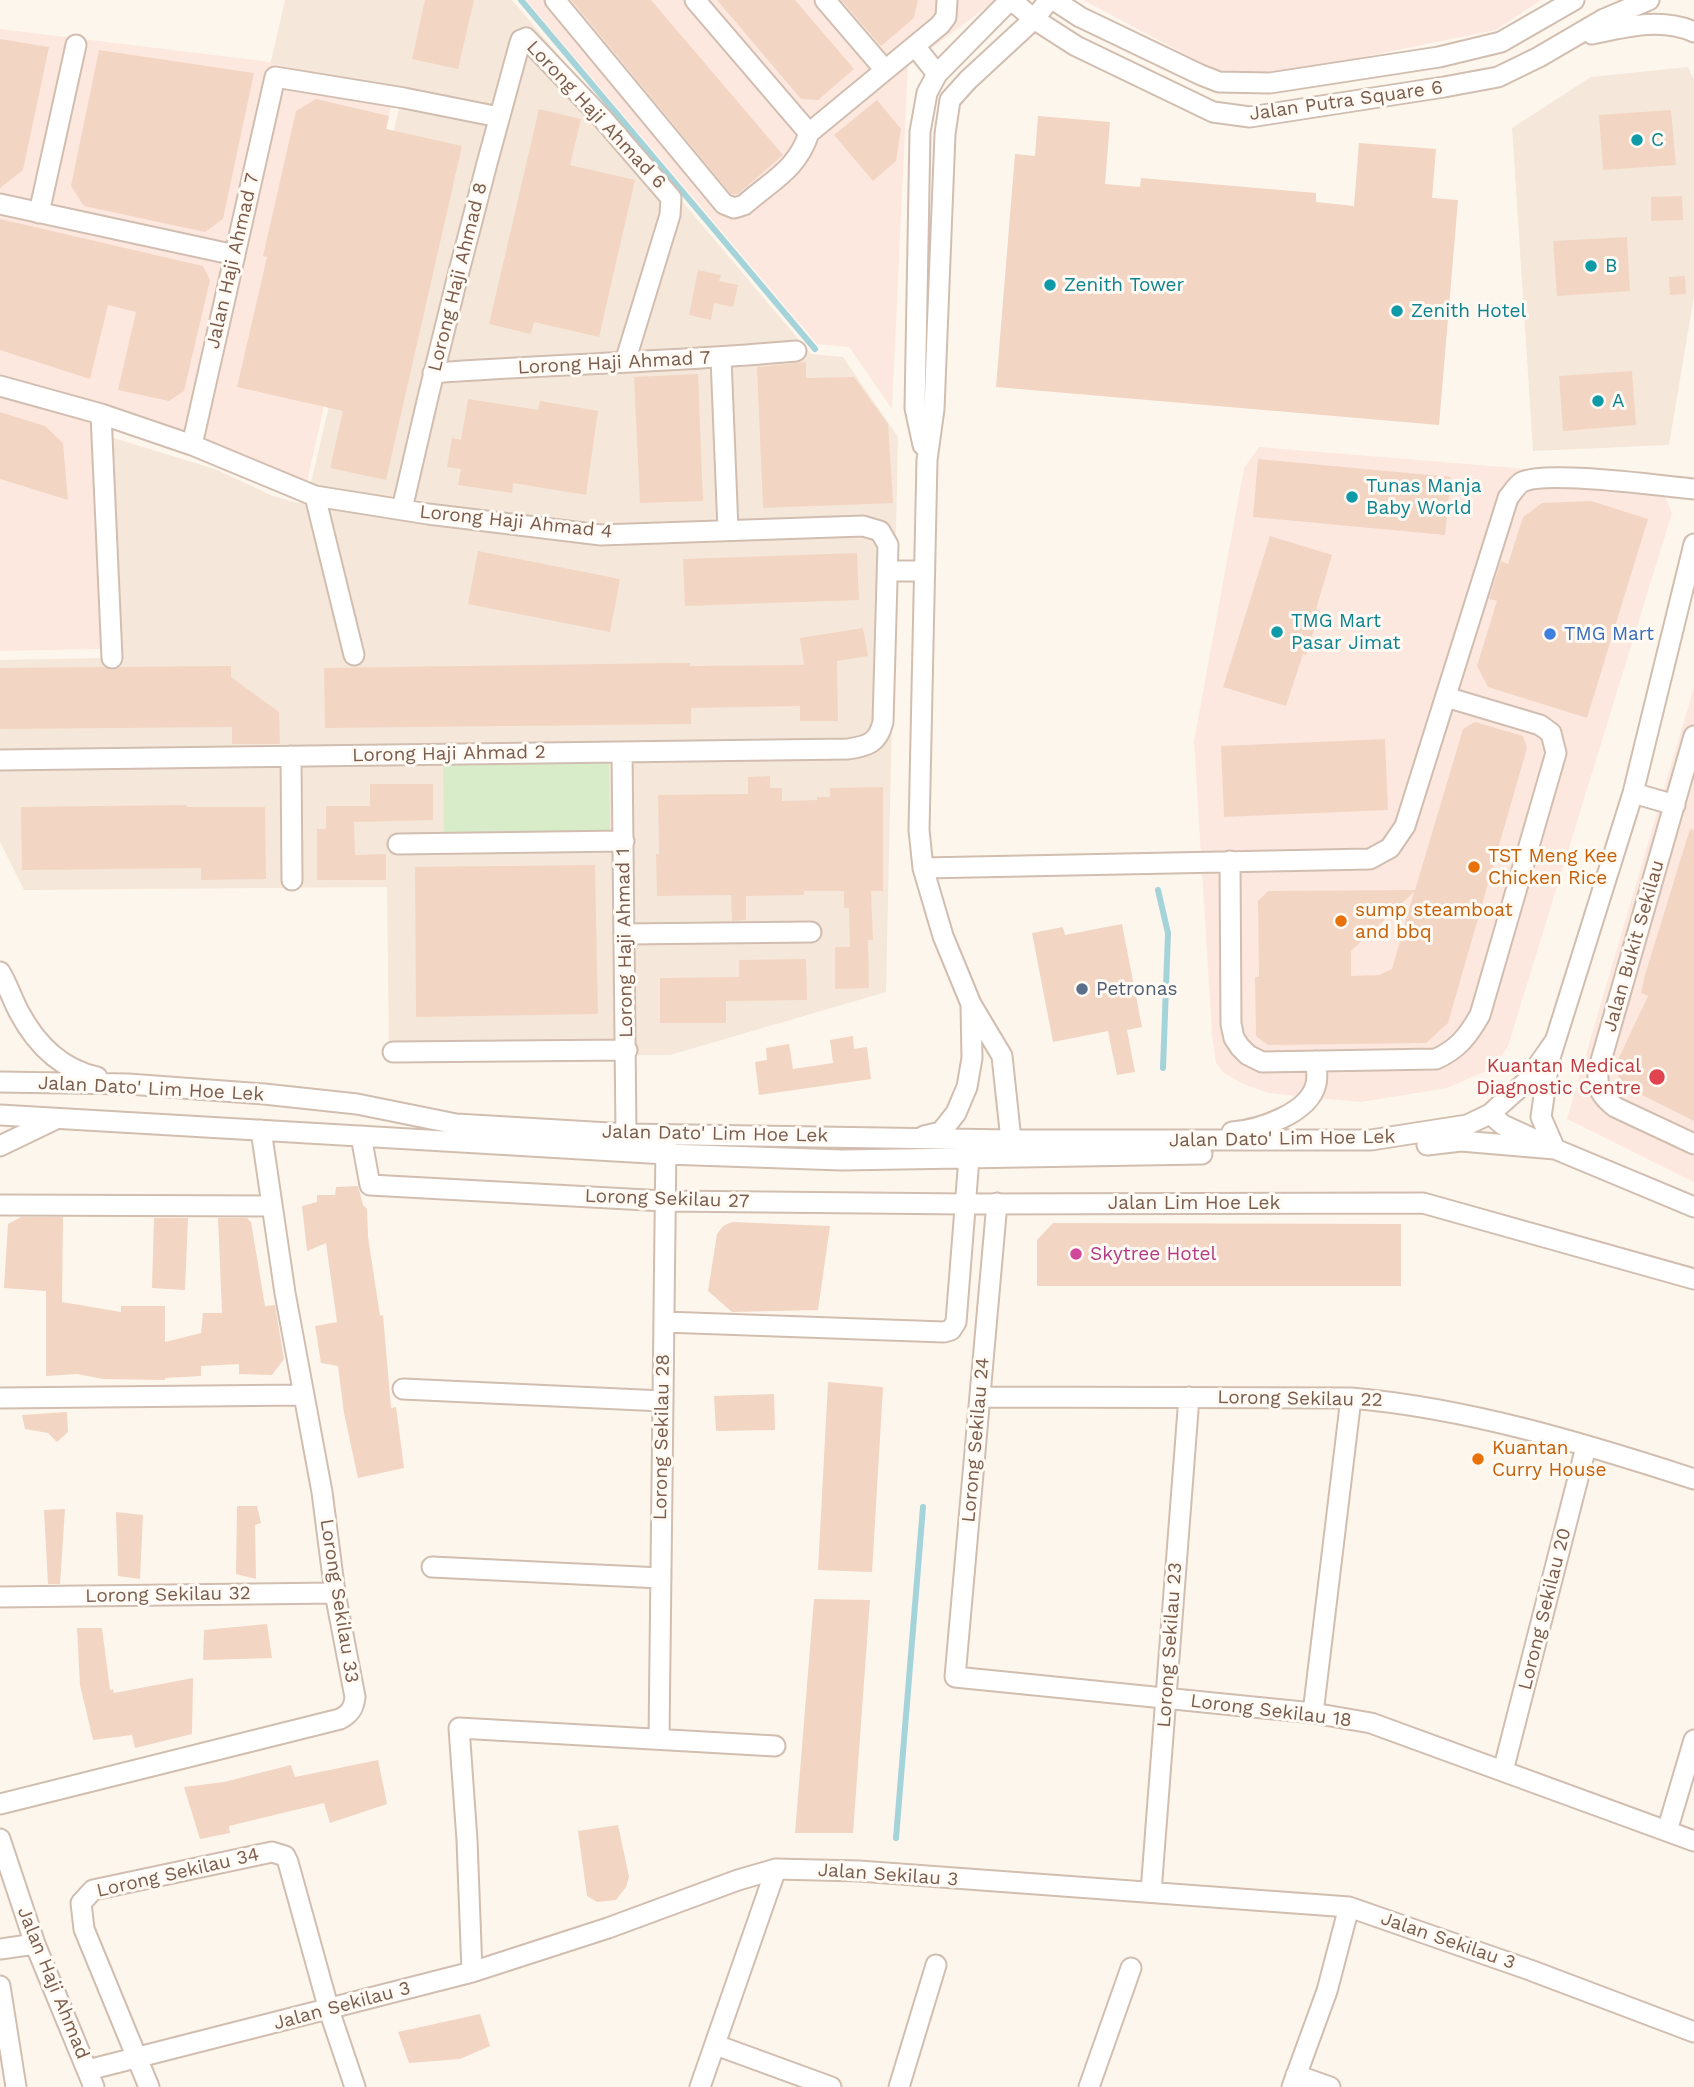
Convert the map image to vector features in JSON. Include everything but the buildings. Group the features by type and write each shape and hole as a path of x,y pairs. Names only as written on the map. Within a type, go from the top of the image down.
{"street":[{"path":"556,0 724,204 734,208 744,205 785,171 803,152 809,133 940,25 946,17 947,0"},
{"path":"695,0 809,133"},
{"path":"825,0 885,70"},
{"path":"927,460 915,408 920,132 927,93 936,74 1010,0"},
{"name":"Jalan Putra Square 6","path":"1010,0 1076,46 1213,113 1250,117 1444,88 1498,76 1539,57 1604,19 1649,0"},
{"path":"1011,1140 1002,1056 971,1004 943,936 923,868 919,830 927,460 933,409 945,134 950,100 1052,0"},
{"name":"Jalan Putra Square 6","path":"1052,0 1201,75 1219,82 1252,83 1270,83 1439,57 1501,42 1574,0"},
{"path":"1567,40 1633,25 1670,25 1694,32"},
{"name":"Lorong Haji Ahmad 6","path":"519,47 523,38 530,39 671,198 670,215 625,362"},
{"path":"38,212 76,45"},
{"path":"915,46 936,74"},
{"name":"Lorong Haji Ahmad 8","path":"402,509 433,373 519,47"},
{"name":"Jalan Haji Ahmad 7","path":"192,445 275,77 499,117"},
{"path":"1213,113 1219,82"},
{"path":"1250,117 1252,83"},
{"path":"0,204 235,255"},
{"name":"Lorong Haji Ahmad 7","path":"433,373 721,358 796,351"},
{"path":"721,358 728,530"},
{"name":"Lorong Haji Ahmad 4","path":"0,386 101,414 192,445 315,496 601,535 872,527 880,531 888,545 883,722"},
{"path":"101,414 112,658"},
{"path":"923,868 1370,859 1390,848 1405,826 1508,498 1521,482 1554,477 1694,489"},
{"path":"315,496 354,655"},
{"name":"Jalan Dato' Lim Hoe Lek","path":"1549,1061 1633,793 1694,544"},
{"path":"888,571 925,571"},
{"path":"1230,861 1231,1024 1234,1038 1248,1055 1262,1062 1436,1059 1451,1052 1468,1038 1480,1015 1554,763 1555,742 1551,733 1540,725 1446,697"},
{"name":"Lorong Haji Ahmad 2","path":"0,760 848,749 875,742 883,722"},
{"name":"Jalan Bukit Sekilau","path":"1694,736 1598,1071 1597,1083 1605,1099 1615,1107 1694,1144"},
{"name":"Lorong Haji Ahmad 1","path":"622,752 626,1134"},
{"path":"291,756 292,880"},
{"path":"1633,793 1675,805"},
{"path":"398,844 624,841"},
{"path":"625,934 811,932"},
{"path":"0,972 29,1028 50,1055 84,1074 128,1084"},
{"path":"919,1138 941,1132 956,1114 963,1096 972,1058 971,1004"},
{"name":"Jalan Dato' Lim Hoe Lek","path":"0,1115 361,1136 666,1144 919,1138 1371,1140 1433,1132 1497,1119 1555,1041"},
{"name":"Jalan Dato' Lim Hoe Lek","path":"1433,1132 1480,1107 1506,1087 1555,1041"},
{"path":"393,1052 627,1050"},
{"path":"1126,1141 1171,1133 1236,1132 1285,1117 1307,1102 1317,1084 1316,1061"},
{"path":"1461,1141 1497,1119 1517,1112 1549,1061"},
{"path":"1549,1061 1541,1117 1555,1149"},
{"name":"Jalan Dato' Lim Hoe Lek","path":"0,1082 128,1084 264,1094 357,1104 456,1124 626,1134 666,1144 842,1160 1391,1151 1461,1141"},
{"path":"0,1146 58,1118"},
{"path":"1497,1119 1555,1149 1694,1207"},
{"name":"Lorong Sekilau 33","path":"0,1804 346,1716 351,1710 355,1697 335,1593 322,1492 271,1206 261,1130"},
{"name":"Lorong Sekilau 27","path":"361,1136 370,1185 665,1201 965,1204"},
{"path":"1461,1141 1555,1149"},
{"name":"Lorong Sekilau 28","path":"659,1739 666,1144"},
{"path":"664,1322 951,1330 956,1322 969,1158"},
{"name":"Lorong Sekilau 24","path":"955,1678 997,1203"},
{"name":"Jalan Lim Hoe Lek","path":"965,1204 1423,1203 1694,1279"},
{"path":"0,1205 271,1206"},
{"path":"403,1389 663,1401"},
{"path":"0,1398 304,1395"},
{"name":"Lorong Sekilau 22","path":"980,1397 1351,1398 1401,1402 1479,1417 1694,1479"},
{"name":"Lorong Sekilau 23","path":"1151,1892 1189,1397"},
{"path":"1313,1713 1351,1398"},
{"name":"Lorong Sekilau 20","path":"1503,1771 1586,1447"},
{"path":"432,1567 661,1578"},
{"name":"Lorong Sekilau 32","path":"0,1597 335,1593"},
{"name":"Lorong Sekilau 18","path":"955,1678 1313,1713 1371,1723 1694,1841"},
{"path":"472,1972 459,1728 775,1746"},
{"path":"1667,1831 1694,1740"},
{"name":"Jalan Haji Ahmad","path":"0,1839 35,1944 91,2079"},
{"name":"Lorong Sekilau 34","path":"138,2058 84,1929 80,1903 93,1890 272,1852 285,1856 329,2010"},
{"path":"700,2087 776,1869"},
{"name":"Jalan Sekilau 3","path":"91,2079 138,2058 472,1972 776,1869 859,1871 1349,1906 1694,2032"},
{"path":"1330,2087 1294,2081 1327,1991 1349,1906"},
{"path":"0,1949 35,1944"},
{"path":"899,2087 936,1965"},
{"path":"1089,2087 1131,1968"},
{"path":"0,1986 16,2087"},
{"path":"329,2010 355,2087"},
{"path":"716,2045 831,2087"},
{"path":"138,2058 149,2087"}],"shaded area":[{"path":"285,0 512,0 811,354 843,357 898,437 886,992 670,1055 389,1057 387,887 24,890 0,842 0,660 103,658 94,432 215,469 273,496 298,503 310,487 400,104 268,74"},
{"path":"526,0 996,0 908,66 892,409 849,347 817,344"},
{"path":"1083,0 1541,0 1496,30 1264,77 1213,69"},
{"path":"0,29 263,61 395,90 305,491 91,406 102,649 0,651"},
{"path":"1688,67 1694,79 1694,296 1669,445 1533,451 1512,128 1591,77"},
{"path":"1259,447 1552,471 1656,474 1672,513 1508,1046 1493,1068 1447,1088 1361,1102 1304,1097 1269,1093 1243,1084 1224,1073 1216,1063 1194,741 1244,468"},
{"path":"1694,687 1694,1182 1567,1119"}],"green space":[{"path":"609,763 610,831 444,833 443,765"}],"waterway":[{"path":"521,0 815,349"},
{"path":"1158,890 1168,933 1163,1068"},
{"path":"896,1838 923,1507"}],"place":[{"name":"C","path":"1637,140"},
{"name":"B","path":"1591,266"},
{"name":"Zenith Tower","path":"1050,285"},
{"name":"Zenith Hotel","path":"1397,311"},
{"name":"A","path":"1598,401"},
{"name":"Tunas Manja Baby World","path":"1352,497"},
{"name":"TMG Mart Pasar Jimat","path":"1277,632"},
{"name":"TMG Mart","path":"1550,634"},
{"name":"TST Meng Kee Chicken Rice","path":"1474,867"},
{"name":"sump steamboat and bbq","path":"1341,921"},
{"name":"Petronas","path":"1082,989"},
{"name":"Kuantan Medical Diagnostic Centre","path":"1657,1077"},
{"name":"Skytree Hotel","path":"1076,1254"},
{"name":"Kuantan Curry House","path":"1478,1459"}]}
